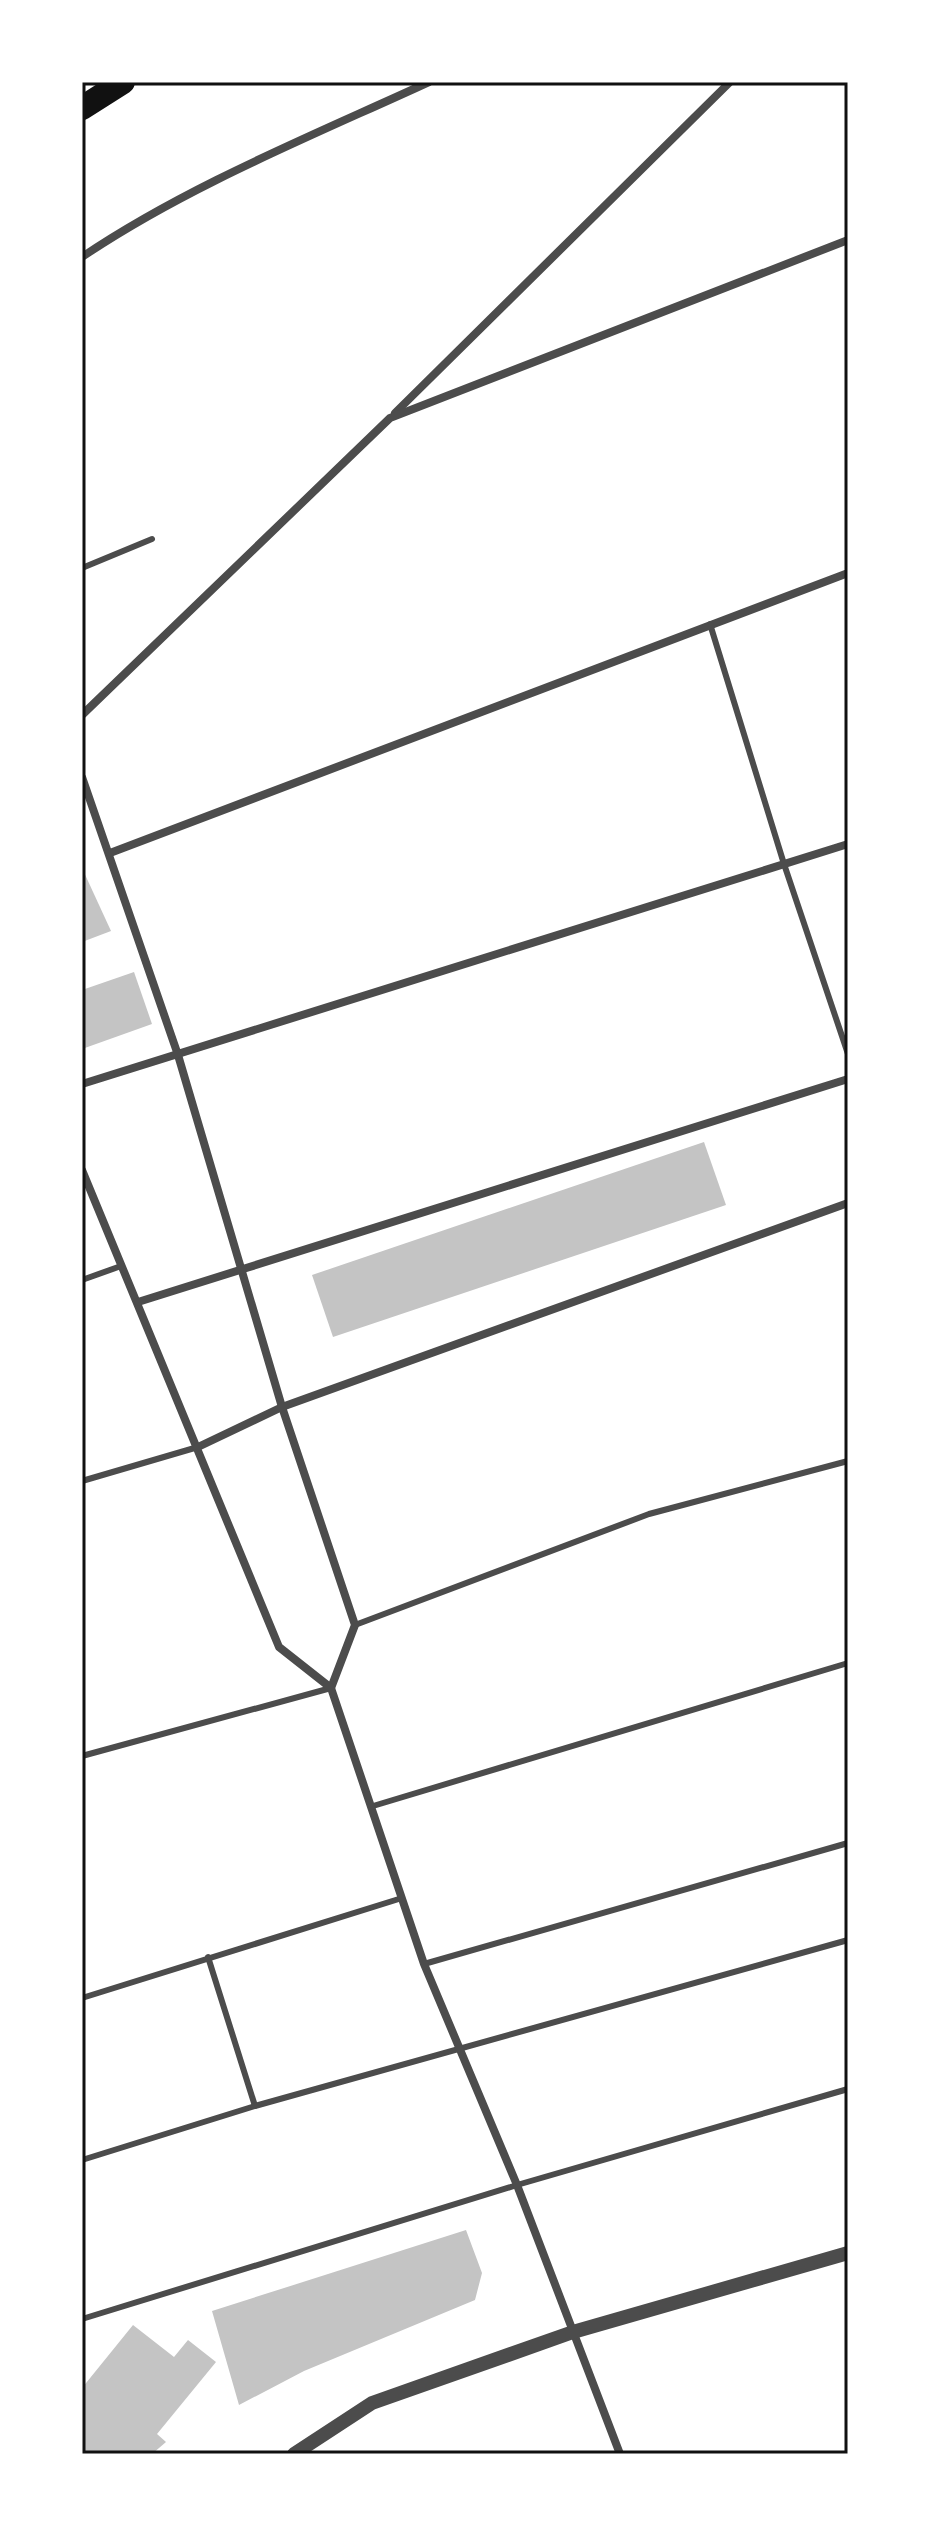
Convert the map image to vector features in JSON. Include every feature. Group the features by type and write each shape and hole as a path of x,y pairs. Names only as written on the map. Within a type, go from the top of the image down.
{"highway":[{"path":"82,108 123,82"}],"street":[{"path":"82,257 124,229 269,156 429,82"},
{"path":"82,715 390,418 730,82"},
{"path":"390,418 848,240"},
{"path":"110,853 848,573"},
{"path":"82,777 178,1055 282,1407 355,1625 331,1688"},
{"path":"82,1084 848,844"},
{"path":"138,1302 848,1079"},
{"path":"82,1170 279,1647 331,1688 424,1964 517,2185 620,2454"},
{"path":"198,1447 282,1407 848,1203"},
{"path":"294,2454 372,2403 573,2332 848,2253"}],"lane":[{"path":"82,568 152,539"},
{"path":"710,624 784,864 848,1054"},
{"path":"82,1280 121,1266"},
{"path":"82,1481 198,1447"},
{"path":"355,1625 649,1514 848,1461"},
{"path":"373,1806 848,1663"},
{"path":"82,1756 331,1688"},
{"path":"424,1964 848,1843"},
{"path":"82,1998 402,1898"},
{"path":"82,2160 255,2106 848,1940"},
{"path":"208,1957 255,2106"},
{"path":"82,2319 517,2185 848,2089"}],"building":[{"path":"82,868 111,931 82,942"},
{"path":"134,972 152,1024 82,1049 82,990"},
{"path":"704,1142 726,1205 333,1337 312,1275"},
{"path":"466,2230 482,2273 475,2300 304,2371 239,2405 212,2311"},
{"path":"133,2325 174,2357 188,2340 216,2362 157,2434 166,2442 152,2454 82,2454 82,2388"}]}
